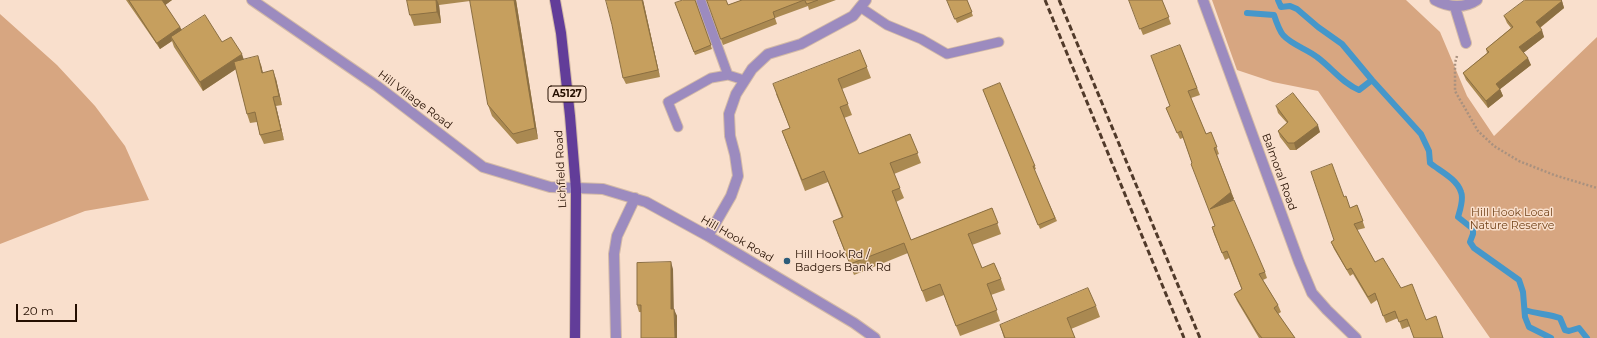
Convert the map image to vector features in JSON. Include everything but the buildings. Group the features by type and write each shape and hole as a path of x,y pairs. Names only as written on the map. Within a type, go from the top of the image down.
{"main road":[{"name":"Lichfield Road","path":"555,0 561,33 567,86 576,189 575,338"}],"street":[{"name":"Hill Village Road","path":"252,0 377,86 483,167 532,183 550,187 576,189"},
{"name":"Balmoral Road","path":"1203,0 1299,262 1312,293 1356,338"},
{"path":"1435,0 1445,5 1455,7 1471,4 1477,0"},
{"path":"708,236 731,196 738,176 730,136 729,114 736,94 744,80 752,69 768,54 800,44 828,30 853,16 863,4"},
{"path":"1455,7 1466,43"},
{"name":"Hill Hook Road","path":"576,189 603,189 646,202 708,236 854,323 875,338"},
{"path":"616,338 614,254 617,236 635,198"}],"lane":[{"path":"701,1 728,75"},
{"path":"863,4 887,25 921,39 947,54 999,42"},
{"path":"678,127 668,102 711,78 728,75 744,80"}],"path":[{"path":"1466,43 1461,43 1455,63 1455,91 1478,131 1494,146 1519,161 1554,175 1597,188"}],"green space":[{"name":"Hill Hook Local Nature Reserve","path":"1212,0 1406,0 1440,32 1467,96 1494,136 1597,37 1597,338 1490,338 1318,91 1273,82 1237,70"},
{"path":"0,14 57,65 95,106 125,146 149,200 85,211 0,244"}],"waterway":[{"path":"1278,0 1281,7 1290,6 1297,9 1318,27 1342,44 1372,80 1421,134 1429,151 1430,163 1452,179 1459,187 1462,198 1458,217 1473,229 1470,242 1474,248 1519,280 1523,292 1525,317 1529,327 1551,338"},
{"path":"1247,13 1274,15 1283,35 1317,57 1353,87 1359,90 1372,80"},
{"path":"1525,310 1560,318 1565,330 1569,331 1579,328 1587,338"}],"railway":[{"path":"1045,0 1184,338"},
{"path":"1059,0 1200,338"}],"place":[{"name":"Hill Hook Rd / Badgers Bank Rd","path":"787,261"}]}
